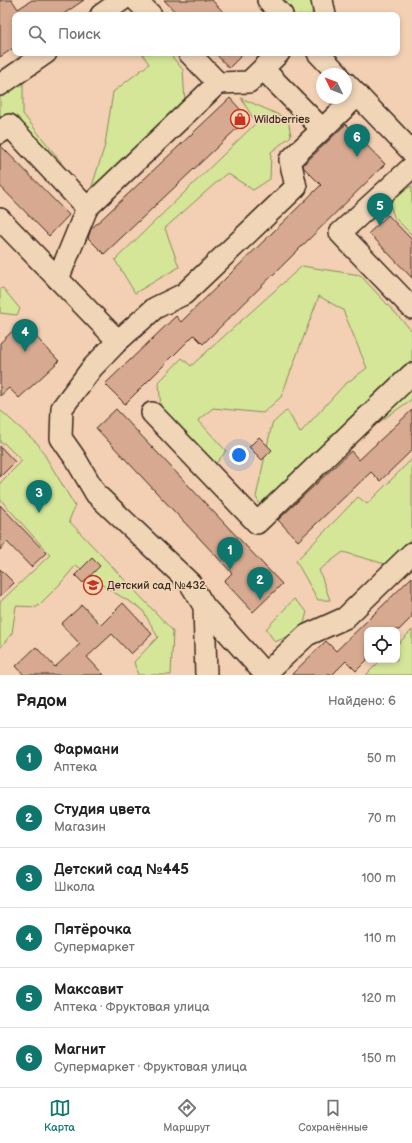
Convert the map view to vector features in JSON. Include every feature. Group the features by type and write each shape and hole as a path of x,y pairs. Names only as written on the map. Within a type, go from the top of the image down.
{"street":[{"path":"105,12 122,0"},
{"path":"136,0 148,12"},
{"path":"268,0 279,12"},
{"path":"322,0 325,12"},
{"path":"0,85 42,56"},
{"path":"192,56 218,83"},
{"path":"58,279 87,208 218,83 250,82 276,56"},
{"path":"321,56 334,68"},
{"path":"263,68 322,129"},
{"path":"352,86 412,152"},
{"path":"331,104 322,129 290,160 296,187 184,294 154,308 118,341 92,368 62,408 61,438 75,458 96,494 190,583 204,606 265,675 307,635 344,618 412,553"},
{"path":"0,133 9,125 87,208"},
{"path":"412,167 340,233 412,308"},
{"path":"2,223 118,341"},
{"path":"152,413 257,523 412,374"},
{"path":"204,606 206,675"}],"green space":[{"path":"279,0 311,0 313,5 312,12 290,12"},
{"path":"144,56 171,56 183,70 185,103 88,199 105,145 113,92 149,64"},
{"path":"23,76 23,114 61,162 61,173 0,127 0,93"},
{"path":"241,98 288,119 291,136 271,152 270,179 253,190 227,173 165,228 179,267 135,293 115,260 256,123"},
{"path":"412,186 412,235 394,217 388,198"},
{"path":"302,266 360,275 412,331 412,399 351,442 263,510 256,497 272,424 287,410 300,433 344,385 367,368 343,310 319,296 281,397 263,413 213,408 198,420 226,451 206,476 162,426 159,382 182,358 191,366"},
{"path":"3,288 20,309 17,315 0,313 0,289"},
{"path":"0,410 38,444 75,506 69,521 173,631 171,675 138,675 134,662 158,637 142,609 105,587 76,565 60,584 37,607 16,606 12,633 0,648 0,602 50,555 0,499 0,483 22,461 4,443 0,443"},
{"path":"412,459 412,538 385,564 343,552 319,570 330,600 318,600 296,561 358,497 367,504"},
{"path":"294,599 307,612 302,630 275,642 266,629"},
{"path":"412,630 412,675 366,675 378,663 400,663 400,642"}],"building":[{"path":"0,0 12,0 18,9 32,0 84,0 66,12 12,12 12,49 0,57"},
{"path":"164,0 212,0 223,12 175,12"},
{"path":"218,56 241,56 229,68"},
{"path":"230,98 248,118 104,254 88,238 91,229"},
{"path":"346,124 385,164 203,344 194,335 125,404 105,384 176,316 181,322 321,185 304,168 303,165"},
{"path":"0,145 69,215 49,236 0,186"},
{"path":"388,215 412,240 412,278 369,233"},
{"path":"22,322 59,361 19,398 9,388 0,396 0,343"},
{"path":"116,409 282,584 253,612 224,581 232,573 96,428"},
{"path":"412,410 412,450 380,481 371,472 298,541 278,520 351,451 359,460"},
{"path":"259,437 272,450 262,460 249,447"},
{"path":"0,446 15,462 0,477"},
{"path":"0,505 46,553 31,567 7,542 0,550"},
{"path":"92,558 100,566 83,583 75,575"},
{"path":"0,569 14,583 0,596"},
{"path":"412,577 412,617 400,629 400,627 364,627 364,663 356,671 346,661 332,675 291,675 326,641 336,651"},
{"path":"123,603 152,634 131,654 112,634 87,657 104,675 24,675 16,666 36,647 55,667 80,644 61,624 82,605 101,625"}],"place":[{"name":"Wildberries","path":"240,119"},
{"name":"Магнит","path":"357,157"},
{"name":"Максавит","path":"380,226"},
{"name":"Пятёрочка","path":"25,352"},
{"name":"Детский сад №445","path":"39,513"},
{"name":"Фармани","path":"230,570"},
{"name":"Детский сад №432","path":"93,585"},
{"name":"Студия цвета","path":"260,600"}]}
